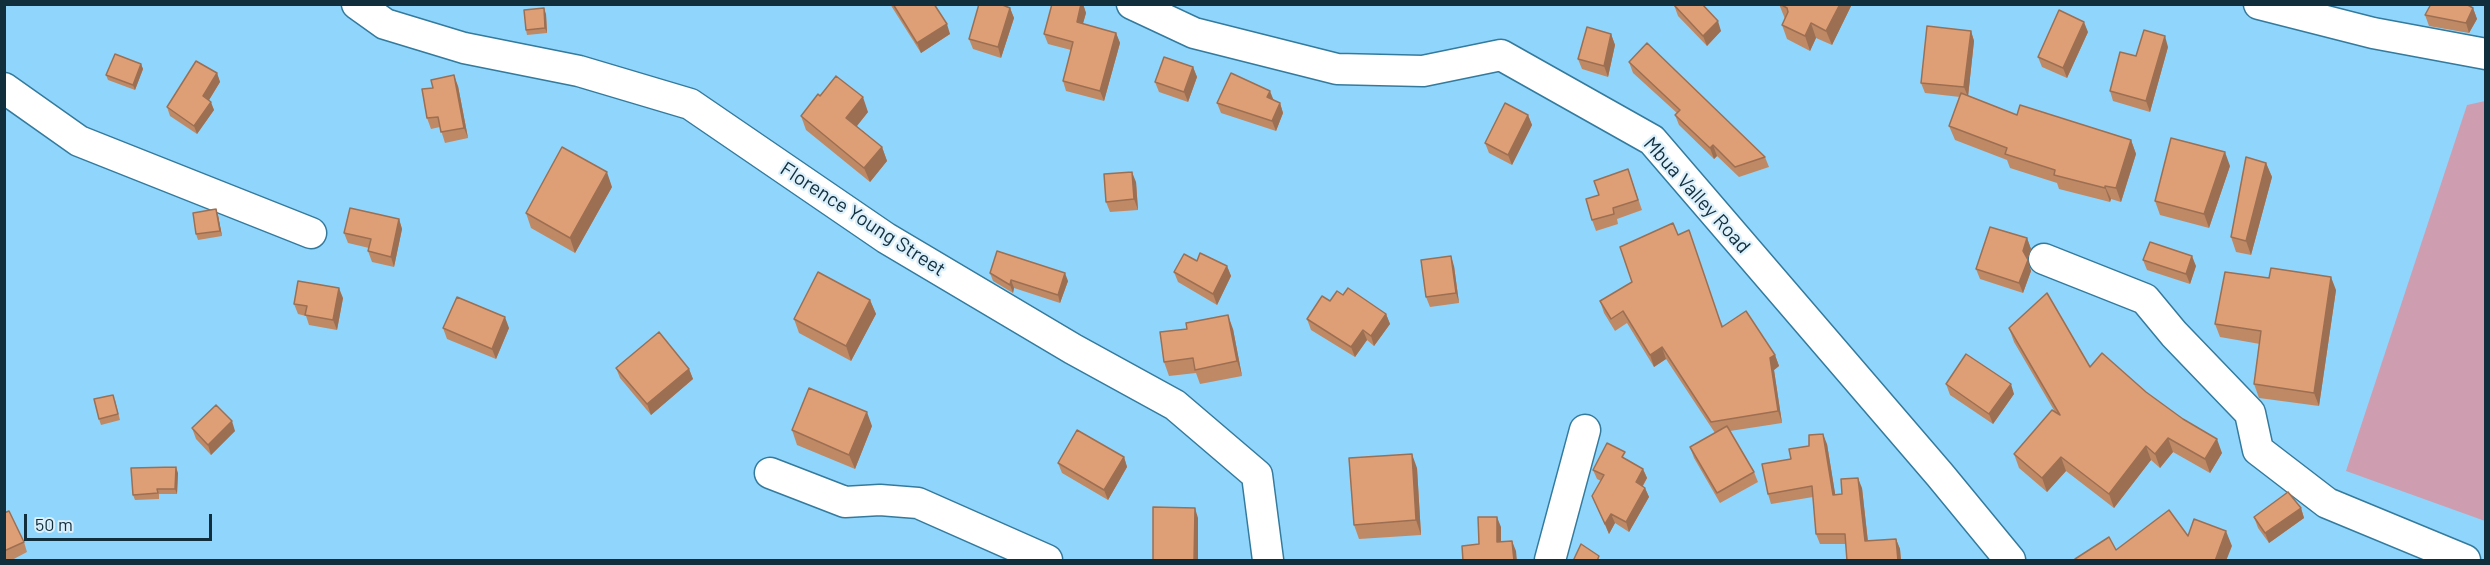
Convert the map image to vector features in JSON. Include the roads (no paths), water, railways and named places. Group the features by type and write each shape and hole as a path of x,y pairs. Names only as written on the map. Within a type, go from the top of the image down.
{"street":[{"name":"Florence Young Street","path":"357,4 385,24 464,48 579,71 690,104 886,238 1073,349 1175,405 1257,475 1268,561"},
{"name":"Mbua Valley Road","path":"1132,4 1194,33 1337,69 1423,71 1501,56 1652,140 1940,475 2010,561"},
{"path":"2259,4 2373,33 2486,54"},
{"path":"4,88 78,141 311,232"},
{"path":"2044,259 2145,299 2174,334 2250,413 2258,450 2327,503 2432,554 2465,561"},
{"path":"1550,561 1585,430"},
{"path":"770,473 846,502 880,500 918,503 1047,561"}]}
